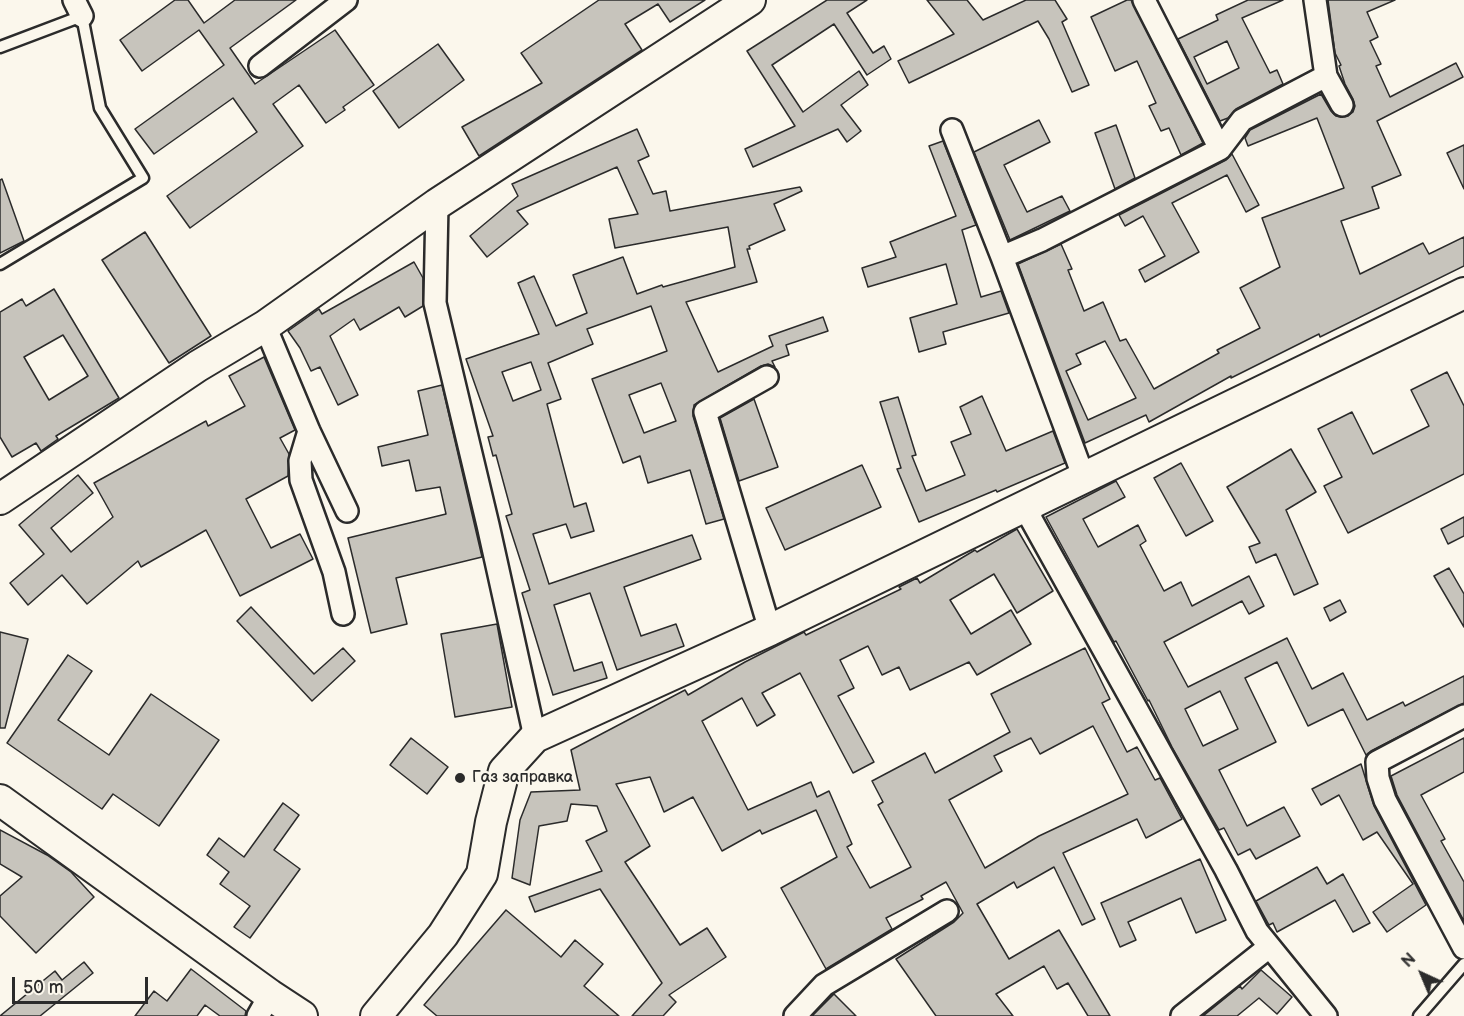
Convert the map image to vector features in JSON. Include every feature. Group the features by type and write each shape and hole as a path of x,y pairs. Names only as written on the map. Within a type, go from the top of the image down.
{"main road":[{"path":"0,499 198,366 265,326 438,204 750,0"},
{"path":"376,1016 443,935 482,874 491,822 504,771 535,737 770,630 1464,293"},
{"path":"0,800 264,1006 302,1016"}],"street":[{"path":"260,66 346,0"},
{"path":"1144,0 1220,149"},
{"path":"1315,0 1326,76 1342,105"},
{"path":"1002,257 1042,240 1220,149 1242,120 1326,76"},
{"path":"952,130 1084,478"},
{"path":"438,204 435,303 489,525 535,737"},
{"path":"265,326 309,431 347,511"},
{"path":"767,377 705,412 770,630"},
{"path":"309,431 300,461 301,480 334,573 344,614"},
{"path":"1030,504 1031,519 1226,870 1257,931 1326,1016"},
{"path":"1464,716 1377,762 1378,778 1385,800 1464,948"},
{"path":"795,1016 824,985 947,911"},
{"path":"1182,1016 1269,947"}],"lane":[{"path":"0,47 78,8 100,108 143,178 0,264"},
{"path":"1419,1016 1464,964"}],"building":[{"path":"175,0 188,0 204,23 235,0 296,0 230,48 255,84 335,30 374,85 343,107 345,110 326,123 299,85 273,104 303,146 190,228 167,196 257,132 233,98 154,154 135,129 224,65 199,30 142,71 120,40"},
{"path":"599,0 705,0 670,22 658,4 625,24 642,50 479,156 462,127 542,83 521,53"},
{"path":"827,0 867,0 847,13 873,53 884,46 891,59 867,75 834,24 772,65 803,112 859,71 868,85 841,105 861,131 847,142 838,129 753,167 745,149 795,126 747,51"},
{"path":"927,0 967,0 983,20 1026,0 1055,0 1067,19 1062,22 1089,85 1072,92 1049,39 1038,21 909,83 898,61 954,34"},
{"path":"1131,0 1203,143 1181,155 1169,128 1161,131 1149,106 1156,103 1137,61 1115,71 1091,17"},
{"path":"1248,0 1283,0 1242,18 1270,73 1277,70 1283,84 1236,109 1228,118 1220,121 1178,39 1218,20 1216,15","holes":["1227,41 1239,68 1207,84 1194,57"]},
{"path":"1328,0 1395,0 1367,12 1378,37 1370,41 1381,64 1376,66 1390,97 1456,63 1463,77 1377,121 1401,175 1372,187 1379,208 1341,221 1360,274 1423,243 1429,254 1464,237 1464,266 1320,337 1319,334 1231,378 1231,376 1149,422 1146,415 1085,443 1018,264 1061,244 1072,269 1068,270 1084,311 1103,302 1120,341 1126,339 1154,389 1219,353 1217,350 1260,328 1240,288 1280,267 1262,218 1344,188 1317,118 1248,146 1245,138 1250,130 1321,94 1336,116 1348,116 1353,112 1355,106 1353,99 1345,84 1339,66 1341,65 1335,53","holes":["1105,341 1136,398 1088,420 1066,371 1081,364 1076,354"]},
{"path":"438,44 464,80 399,128 373,91"},
{"path":"1039,120 1050,142 1004,165 1027,212 1062,196 1070,211 1010,240 974,152"},
{"path":"1116,125 1135,178 1115,189 1095,133"},
{"path":"637,129 649,156 638,161 653,194 666,191 670,211 800,187 802,191 774,204 785,230 747,249 757,282 686,302 718,372 773,346 769,336 823,317 828,331 786,345 789,355 772,361 775,367 768,364 761,366 694,405 693,416 724,519 706,524 690,470 648,483 640,456 623,463 592,379 667,351 651,306 587,329 593,344 548,363 561,399 547,404 574,507 586,503 594,531 571,538 566,524 533,534 549,584 692,535 701,559 624,587 641,636 676,624 684,646 617,670 590,593 554,605 574,671 602,662 607,678 553,695 522,593 530,590 506,516 512,514 496,455 493,456 488,437 493,436 466,359 539,334 518,283 534,276 556,326 587,313 573,275 623,257 637,294 662,285 663,287 735,267 728,227 615,248 609,219 638,214 617,167 517,211 528,224 487,257 470,236 518,196 512,184","holes":["531,362 541,390 513,401 502,372","661,383 676,421 644,433 629,395"]},
{"path":"943,141 976,225 962,230 981,297 1001,291 1009,313 943,332 946,344 919,352 910,318 957,304 946,264 868,287 862,268 896,257 890,242 956,216 929,146"},
{"path":"1464,145 1464,189 1447,153"},
{"path":"1232,154 1259,205 1246,212 1227,175 1172,203 1199,252 1145,282 1139,270 1165,256 1143,216 1125,226 1119,215 1226,160"},
{"path":"2,179 24,241 0,253 0,180"},
{"path":"145,232 211,336 169,363 102,260"},
{"path":"414,262 423,278 423,306 405,317 399,307 360,330 354,319 330,336 358,395 338,405 320,367 311,371 300,348 288,331 319,309 322,314"},
{"path":"54,289 119,398 56,436 58,439 41,451 36,443 12,457 0,437 0,312 22,299 26,306","holes":["63,335 88,376 49,400 24,357"]},
{"path":"264,357 295,430 280,438 289,454 288,476 246,499 271,548 300,534 313,559 240,596 206,530 141,567 138,561 87,604 62,575 28,605 10,583 44,554 19,525 78,475 93,493 51,528 71,552 113,517 94,483 206,421 208,426 245,406 229,376"},
{"path":"1447,372 1464,406 1464,474 1348,533 1324,486 1342,477 1318,429 1352,412 1373,454 1429,426 1411,390"},
{"path":"442,385 482,557 396,578 407,624 371,633 348,538 446,514 440,487 416,491 409,460 382,466 378,447 428,435 418,391"},
{"path":"982,396 1006,451 1053,431 1065,463 919,522 897,469 901,468 880,402 898,397 916,455 912,456 926,491 965,475 951,442 971,434 960,407"},
{"path":"754,399 778,467 739,481 720,418"},
{"path":"1291,449 1316,492 1286,510 1318,584 1294,595 1276,554 1256,563 1249,547 1260,543 1227,487"},
{"path":"1181,463 1213,521 1186,536 1154,478"},
{"path":"862,465 881,507 785,550 766,508"},
{"path":"1116,481 1125,497 1083,519 1098,547 1138,525 1146,541 1140,545 1164,591 1181,582 1192,606 1249,576 1264,606 1249,614 1242,601 1164,642 1188,687 1287,638 1312,689 1343,673 1367,720 1403,702 1405,706 1464,676 1464,703 1366,755 1343,709 1308,726 1277,662 1245,678 1276,742 1219,770 1247,826 1284,807 1300,836 1256,859 1250,849 1238,855 1224,828 1219,830 1046,517","holes":["1220,691 1238,729 1203,746 1185,709"]},
{"path":"1464,517 1464,536 1448,544 1441,529"},
{"path":"1017,529 1053,591 1017,613 994,574 950,600 971,634 1011,610 1031,644 977,675 969,662 910,690 899,667 882,675 868,646 840,660 854,688 838,696 874,762 853,773 800,673 762,693 775,715 757,726 742,698 702,721 748,810 811,782 817,797 829,791 852,844 847,847 870,888 911,867 878,805 883,802 872,781 925,753 935,773 1010,732 991,694 1085,648 1110,699 1102,703 1127,752 1137,747 1155,780 1160,778 1182,819 1146,838 1137,819 1063,853 1095,919 1082,925 1054,867 1017,888 1014,882 977,904 1009,959 1059,930 1110,1016 1088,1016 1068,983 1057,989 1044,966 996,994 1013,1016 936,1016 896,959 954,922 963,913 946,882 921,896 923,899 886,918 892,929 826,969 781,888 837,857 816,810 762,834 760,830 722,851 693,797 664,812 650,777 616,784 650,846 625,862 680,945 707,928 726,957 669,995 676,1002 663,1016 632,1016 662,983 600,889 535,912 529,897 602,871 586,841 607,831 597,806 571,804 567,821 539,826 530,885 512,878 520,820 531,792 580,790 571,750 685,690 688,695 804,632 806,635 901,589 899,587 917,578 920,583 975,550 977,552","holes":["1093,726 1128,794 1039,836 985,868 949,800 1002,771 994,756 1031,738 1040,754"]},
{"path":"1449,568 1464,594 1464,627 1434,576"},
{"path":"1340,600 1346,612 1330,621 1324,608"},
{"path":"251,607 314,674 343,648 355,661 312,701 237,621"},
{"path":"497,624 512,707 455,717 441,634"},
{"path":"0,632 28,639 5,728 0,728"},
{"path":"68,655 92,671 58,720 109,755 151,694 219,740 159,826 113,794 102,809 7,743"},
{"path":"411,738 448,767 427,794 390,765"},
{"path":"1464,738 1464,772 1421,795 1445,839 1441,841 1464,882 1464,921 1397,795 1391,776"},
{"path":"1361,764 1374,806 1426,905 1387,932 1373,912 1413,884 1377,832 1363,840 1339,795 1321,805 1312,789"},
{"path":"283,803 299,815 274,850 300,869 250,938 234,927 250,906 220,884 229,872 207,855 219,838 244,857"},
{"path":"0,830 47,855 71,872 94,897 36,953 0,916 0,896 22,877 0,864"},
{"path":"1200,859 1226,920 1196,933 1181,898 1128,922 1136,940 1120,947 1101,903"},
{"path":"1317,867 1327,884 1343,874 1370,923 1353,932 1335,900 1277,932 1273,923 1269,925 1256,901"},
{"path":"506,910 561,957 575,940 603,964 584,986 619,1016 437,1016 424,1005"},
{"path":"84,962 93,973 40,1016 0,1016 55,971 62,980"},
{"path":"191,969 246,1011 245,1016 220,1016 205,1005 197,1016 135,1016 154,991 167,1001"},
{"path":"1261,970 1292,997 1277,1014 1259,998 1237,1016 1203,1016 1240,986 1242,989"},
{"path":"834,994 856,1016 812,1016"}],"place":[{"name":"Газ заправка","path":"460,778"}]}
